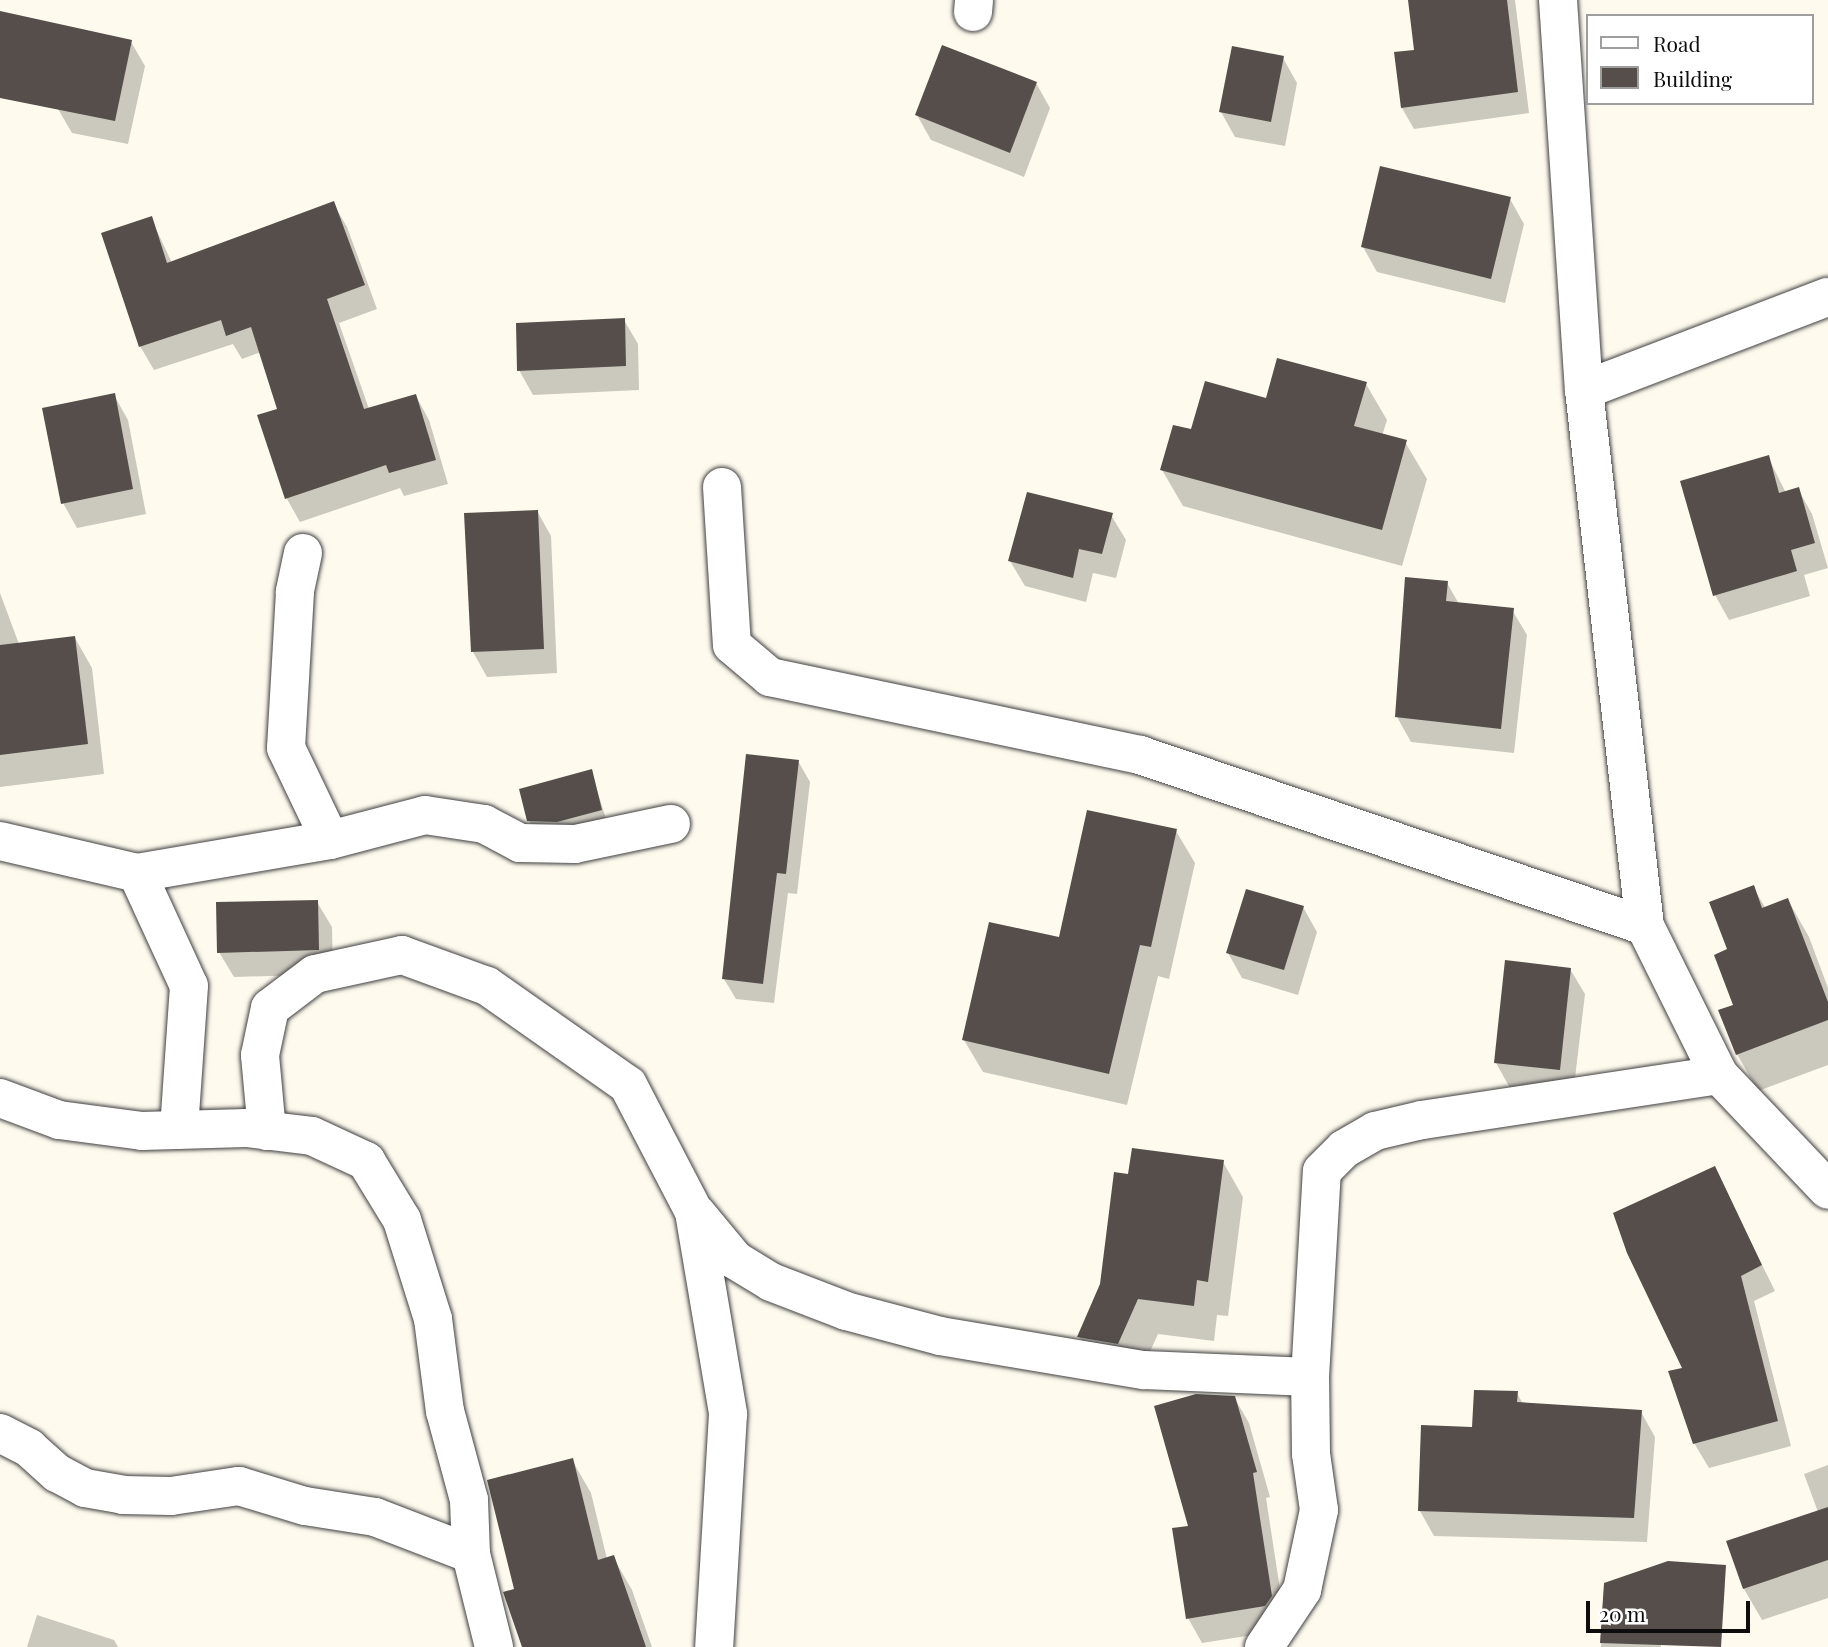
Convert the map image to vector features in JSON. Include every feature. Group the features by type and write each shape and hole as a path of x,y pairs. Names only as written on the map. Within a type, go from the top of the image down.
{"street":[{"path":"1558,0 1584,390 1645,926 1720,1075 1828,1190"},
{"path":"1584,390 1828,297"},
{"path":"722,487 732,645 770,677 1140,755 1645,926"},
{"path":"303,552 295,592 286,748 330,840"},
{"path":"0,841 137,873 330,840 425,815 484,824 520,843 575,844 671,824"},
{"path":"137,873 189,986 179,1130"},
{"path":"267,1131 260,1055 270,1008 315,974 402,955 487,986 628,1085 694,1212 735,1260 771,1282 846,1311 914,1329 1144,1370 1310,1377"},
{"path":"1264,1647 1302,1590 1319,1510 1311,1454 1310,1377 1322,1171 1344,1149 1375,1131 1422,1120 1720,1075"},
{"path":"0,1098 59,1120 142,1131 267,1131 312,1136 366,1161 402,1220 433,1319 445,1411 469,1500 471,1554 494,1647"},
{"path":"694,1212 728,1414 714,1647"},
{"path":"0,1433 29,1448 57,1473 85,1488 122,1495 171,1496 239,1486 305,1506 375,1517 471,1554"}],"building":[{"path":"1408,0 1507,0 1518,92 1401,108 1394,52 1414,50"},
{"path":"0,11 132,40 115,121 0,98"},
{"path":"942,45 1037,82 1010,153 915,115"},
{"path":"1232,46 1284,56 1271,122 1219,112"},
{"path":"1380,166 1511,197 1491,279 1361,247"},
{"path":"334,201 365,285 327,299 364,409 416,394 436,460 389,473 386,465 285,499 257,415 277,409 251,327 226,336 221,320 139,347 101,233 152,216 167,263"},
{"path":"625,318 626,366 517,371 516,323"},
{"path":"1277,358 1367,382 1354,426 1407,440 1382,530 1160,470 1173,425 1191,429 1205,381 1266,398"},
{"path":"115,393 133,489 61,504 42,408"},
{"path":"1769,455 1779,493 1799,487 1815,543 1791,550 1797,571 1713,596 1680,481"},
{"path":"1027,492 1113,513 1102,554 1079,549 1073,578 1008,561"},
{"path":"538,510 544,649 471,652 464,513"},
{"path":"1405,577 1448,581 1446,601 1514,608 1501,729 1395,717"},
{"path":"75,636 88,744 0,755 0,645"},
{"path":"746,754 799,760 786,874 777,873 763,984 722,979"},
{"path":"592,769 602,810 557,822 527,821 519,789"},
{"path":"1087,810 1177,829 1151,947 1140,945 1109,1074 962,1040 989,922 1059,937"},
{"path":"1754,885 1762,908 1788,898 1828,1002 1828,1020 1736,1055 1718,1010 1733,1005 1714,955 1727,949 1709,902"},
{"path":"1246,889 1304,906 1284,970 1226,953"},
{"path":"318,900 319,950 217,953 216,902"},
{"path":"1505,960 1571,968 1560,1070 1494,1063"},
{"path":"1132,1148 1224,1160 1208,1282 1197,1280 1194,1306 1138,1299 1118,1344 1077,1337 1100,1284 1114,1172 1128,1174"},
{"path":"1715,1166 1762,1265 1741,1276 1778,1421 1693,1444 1668,1371 1682,1368 1627,1253 1613,1213"},
{"path":"1474,1390 1518,1391 1517,1402 1642,1410 1634,1518 1418,1511 1421,1425 1472,1427"},
{"path":"1196,1394 1235,1396 1257,1472 1253,1473 1272,1596 1265,1606 1186,1619 1172,1528 1188,1526 1154,1406"},
{"path":"573,1458 598,1560 614,1555 646,1647 522,1647 503,1592 514,1589 487,1480"},
{"path":"1828,1507 1828,1560 1743,1589 1726,1541"},
{"path":"1668,1561 1726,1565 1721,1647 1600,1643 1604,1583"}]}
